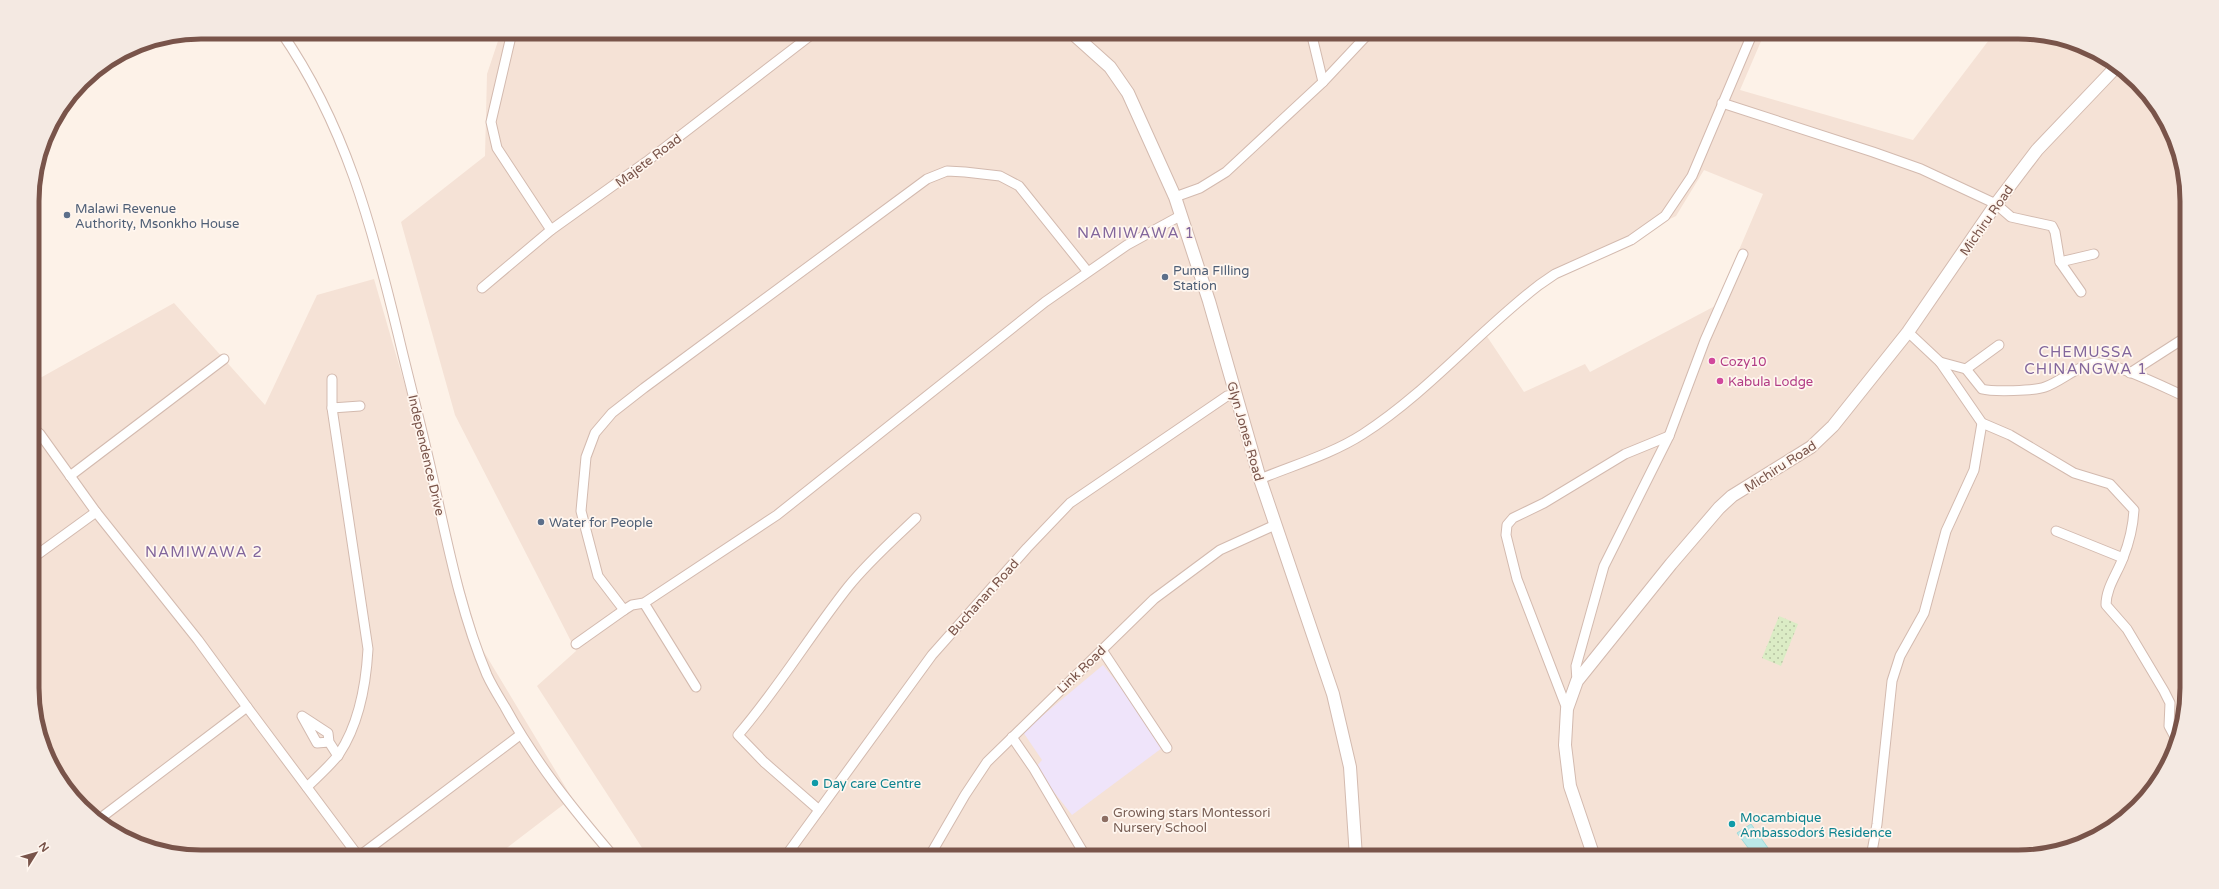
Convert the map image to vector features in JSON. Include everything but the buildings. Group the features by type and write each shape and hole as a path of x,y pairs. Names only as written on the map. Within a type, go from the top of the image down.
{"street":[{"name":"Independence Drive","path":"286,39 302,62 334,124 369,221 425,442 452,561 468,618 488,676 520,735 568,804 608,850"},
{"path":"510,39 491,122 497,148 552,230"},
{"name":"Majete Road","path":"482,288 552,230 646,162 806,39"},
{"name":"Glyn Jones Road","path":"1079,39 1110,67 1128,93 1175,197 1209,301 1260,479 1336,707 1350,767 1356,850"},
{"path":"1313,39 1323,82"},
{"path":"1175,197 1200,188 1226,172 1323,82 1363,39"},
{"path":"1260,479 1328,452 1361,435 1391,416 1539,285 1555,274 1631,240 1665,216 1692,176 1750,39"},
{"name":"Michiru Road","path":"1592,850 1570,786 1565,745 1568,709 1577,681 1667,569 1719,508 1732,496 1781,467 1820,439 1908,332 1996,204 2037,150 2113,70"},
{"path":"1722,103 1880,154 1921,169 1996,204 2011,217 2052,226 2056,232 2060,262 2081,292"},
{"path":"624,610 598,576 581,511 586,457 595,433 612,413 639,392 927,179 947,171 965,172 1000,176 1019,186 1088,272"},
{"path":"576,644 624,610 632,605 644,603 777,515 1045,302 1127,245 1180,216"},
{"path":"1577,681 1576,666 1604,566 1669,436 1705,340 1743,254"},
{"path":"2060,262 2094,254"},
{"path":"1908,332 1940,362 1982,424 2010,435 2074,473 2110,484 2134,510 2132,528 2123,558 2106,596 2106,605 2127,629 2164,691 2170,703 2169,726 2173,733"},
{"path":"2130,373 2180,341"},
{"path":"1966,369 2000,344"},
{"path":"70,476 224,359"},
{"path":"1940,362 1966,369 1977,385 1986,390 2032,389 2046,387 2080,369 2100,363 2130,373 2180,394"},
{"path":"307,788 338,756 348,739 366,684 368,649 332,408 332,379"},
{"name":"Buchanan Road","path":"790,850 932,655 1027,548 1070,503 1227,396 1236,394"},
{"path":"332,408 360,406"},
{"path":"1872,850 1877,824 1892,681 1900,656 1924,613 1946,530 1974,470 1982,424"},
{"path":"39,433 96,512 198,640 354,850"},
{"path":"1568,709 1517,579 1506,535 1507,525 1513,518 1544,503 1619,457 1669,436"},
{"path":"39,553 96,512"},
{"path":"819,810 764,762 738,735 758,712 802,648 849,585 916,518"},
{"name":"Link Road","path":"933,850 965,795 987,762 1154,599 1191,570 1220,550 1275,525"},
{"path":"2056,531 2123,558"},
{"path":"644,603 696,687"},
{"path":"1102,650 1167,748"},
{"path":"103,816 247,707"},
{"path":"368,850 520,735"},
{"path":"1012,737 1034,768 1082,850"},
{"path":"329,742 338,756"}],"shaded area":[{"path":"499,39 1762,39 1740,90 1913,140 1990,39 2039,40 2080,51 2108,66 2125,79 2140,94 2153,111 2168,139 2179,180 2180,698 2177,719 2168,750 2153,778 2140,795 2125,810 2108,823 2080,838 2049,847 2028,850 643,850 537,686 576,651 455,415 401,222 485,156 487,74","holes":["1704,170 1763,194 1715,306 1590,372 1585,364 1524,392 1486,335 1542,283 1676,216"]},
{"path":"374,279 481,647 572,798 504,850 191,850 170,847 139,838 111,823 94,810 79,795 66,778 51,750 42,719 39,698 39,379 174,303 265,405 317,295"},
{"path":"1103,665 1136,706 1162,748 1072,815 1035,768 1042,760 1023,732"}],"green space":[{"path":"1779,616 1798,624 1781,666 1762,658"}],"water":[{"path":"1751,824 1768,848 1765,850 1750,850 1737,833"}],"place":[{"name":"Malawi Revenue Authority, Msonkho House","path":"67,215"},
{"name":"Puma FIlling Station","path":"1165,277"},
{"name":"Cozy10","path":"1712,361"},
{"name":"Kabula Lodge","path":"1720,381"},
{"name":"Water for People","path":"541,522"},
{"name":"Day care Centre","path":"815,783"},
{"name":"Growing stars Montessori Nursery School","path":"1105,819"},
{"name":"Mocambique Ambassodorś Residence","path":"1732,824"}],"district":[{"name":"NAMIWAWA 1","path":"1136,233"},
{"name":"CHEMUSSA CHINANGWA 1","path":"2086,360"},
{"name":"NAMIWAWA 2","path":"204,552"}]}
